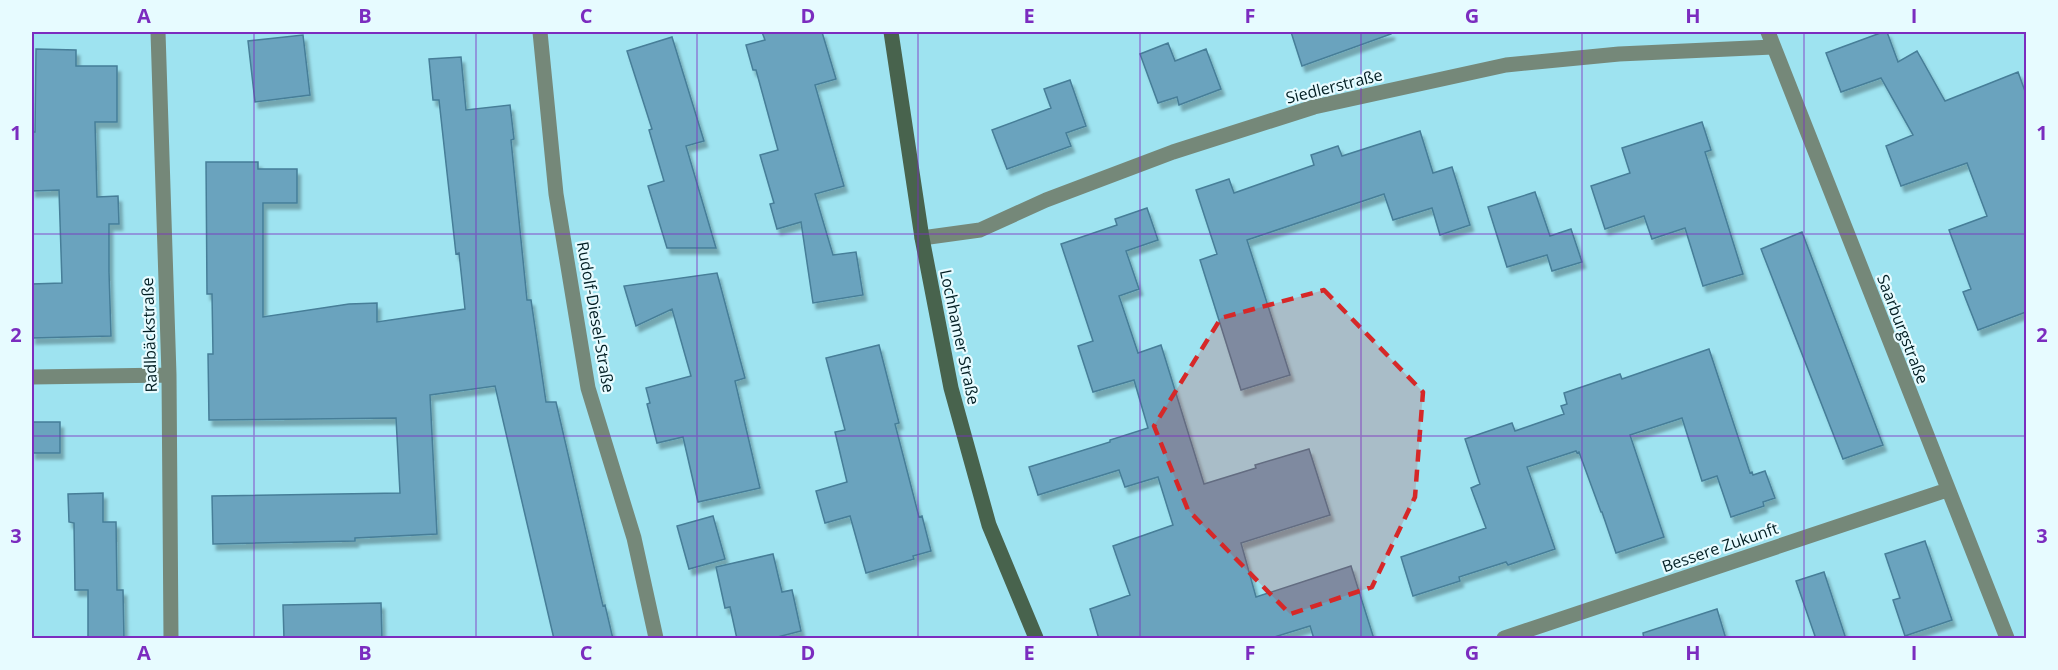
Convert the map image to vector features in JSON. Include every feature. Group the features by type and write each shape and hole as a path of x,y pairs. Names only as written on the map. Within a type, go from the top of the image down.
{"street":[{"name":"Radlbäckstraße","path":"158,32 169,375 171,639"},
{"name":"Rudolf-Diesel-Straße","path":"540,32 556,194 588,388 634,538 656,639"},
{"name":"Lochhamer Straße","path":"891,32 922,238 951,388 989,525 1036,639"},
{"name":"Saarburgstraße","path":"1767,32 2007,639"},
{"name":"Siedlerstraße","path":"922,238 980,230 1046,200 1173,152 1314,106 1506,65 1619,54 1773,47"},
{"path":"32,377 169,375"},
{"name":"Bessere Zukunft","path":"1504,639 1947,489"}],"highlighted area":[{"path":"1324,290 1423,392 1415,497 1372,587 1290,614 1188,510 1154,426 1221,318"}],"building":[{"path":"762,32 822,32 836,79 815,85 844,186 815,194 833,255 856,252 863,295 813,303 801,222 777,229 770,204 774,203 760,155 778,150 756,70 753,70 746,45 765,40"},
{"path":"1291,32 1391,32 1391,34 1302,66"},
{"path":"1887,32 1898,62 1917,51 1945,101 2018,72 2026,94 2026,312 1978,330 1963,292 1971,289 1949,230 1987,216 1967,163 1901,186 1886,146 1913,135 1881,78 1841,92 1826,53"},
{"path":"303,35 310,95 255,102 248,41"},
{"path":"672,37 704,141 686,146 716,248 667,248 648,186 664,181 649,130 652,129 627,51"},
{"path":"1168,43 1175,61 1206,49 1221,89 1179,105 1177,97 1158,103 1140,54"},
{"path":"36,49 76,50 76,66 117,66 117,122 95,122 97,197 118,196 119,224 109,224 111,336 32,338 32,284 62,283 59,190 32,191"},
{"path":"461,57 466,110 510,105 514,139 511,140 527,300 531,300 546,402 556,402 603,606 605,605 613,639 554,639 495,386 430,395 437,534 355,538 355,541 213,544 212,496 400,493 396,418 209,420 208,354 213,354 212,294 207,294 206,162 258,162 258,169 297,169 297,203 263,203 263,317 349,304 377,303 377,322 465,309 459,253 456,254 439,100 433,100 429,59"},
{"path":"1070,80 1086,126 1066,133 1071,146 1007,169 992,130 1051,108 1044,89"},
{"path":"1702,122 1711,150 1705,152 1743,274 1703,286 1685,228 1652,239 1644,216 1605,229 1591,186 1630,173 1622,148"},
{"path":"1420,131 1433,173 1452,167 1470,225 1440,235 1432,208 1393,220 1384,194 1247,240 1290,375 1241,390 1200,260 1217,254 1196,190 1229,179 1234,193 1314,165 1311,155 1338,146 1342,156"},
{"path":"1535,192 1550,236 1571,229 1582,262 1552,271 1547,255 1507,267 1488,207"},
{"path":"1147,208 1158,240 1126,251 1139,289 1119,296 1138,353 1161,345 1204,484 1256,468 1255,465 1309,449 1330,515 1241,543 1256,597 1351,566 1374,639 1314,639 1310,626 1268,639 1099,639 1090,609 1130,595 1113,546 1173,525 1158,477 1125,487 1119,470 1038,495 1029,467 1148,428 1134,380 1093,392 1078,346 1093,341 1061,244 1117,225 1115,219"},
{"path":"1802,232 1883,445 1843,459 1761,249"},
{"path":"717,273 745,378 735,381 760,488 698,502 683,437 657,443 647,404 650,403 646,388 691,376 672,309 636,326 624,286"},
{"path":"879,345 899,423 895,424 919,517 922,516 931,551 913,556 914,559 866,573 850,516 825,523 816,491 847,482 835,432 845,430 826,358"},
{"path":"1709,349 1750,473 1752,472 1753,475 1765,471 1775,498 1763,502 1764,506 1731,517 1717,476 1702,481 1682,418 1630,435 1664,537 1616,553 1579,452 1576,451 1527,467 1555,549 1508,565 1506,562 1459,577 1460,581 1413,596 1401,557 1486,528 1471,488 1480,484 1465,439 1512,423 1515,431 1564,414 1561,406 1567,404 1564,393 1620,374 1622,379"},
{"path":"32,422 60,422 60,453 32,453"},
{"path":"103,493 103,522 116,522 117,590 123,590 124,639 88,639 88,590 75,590 74,523 69,522 68,494"},
{"path":"713,516 725,559 689,569 677,526"},
{"path":"1925,541 1952,620 1905,636 1893,600 1900,598 1885,554"},
{"path":"773,554 782,592 792,590 801,631 770,639 737,639 730,607 725,608 716,567"},
{"path":"1824,572 1846,639 1816,639 1796,581"},
{"path":"381,603 382,639 284,639 283,605"},
{"path":"1717,609 1726,639 1644,639 1643,633"}]}
